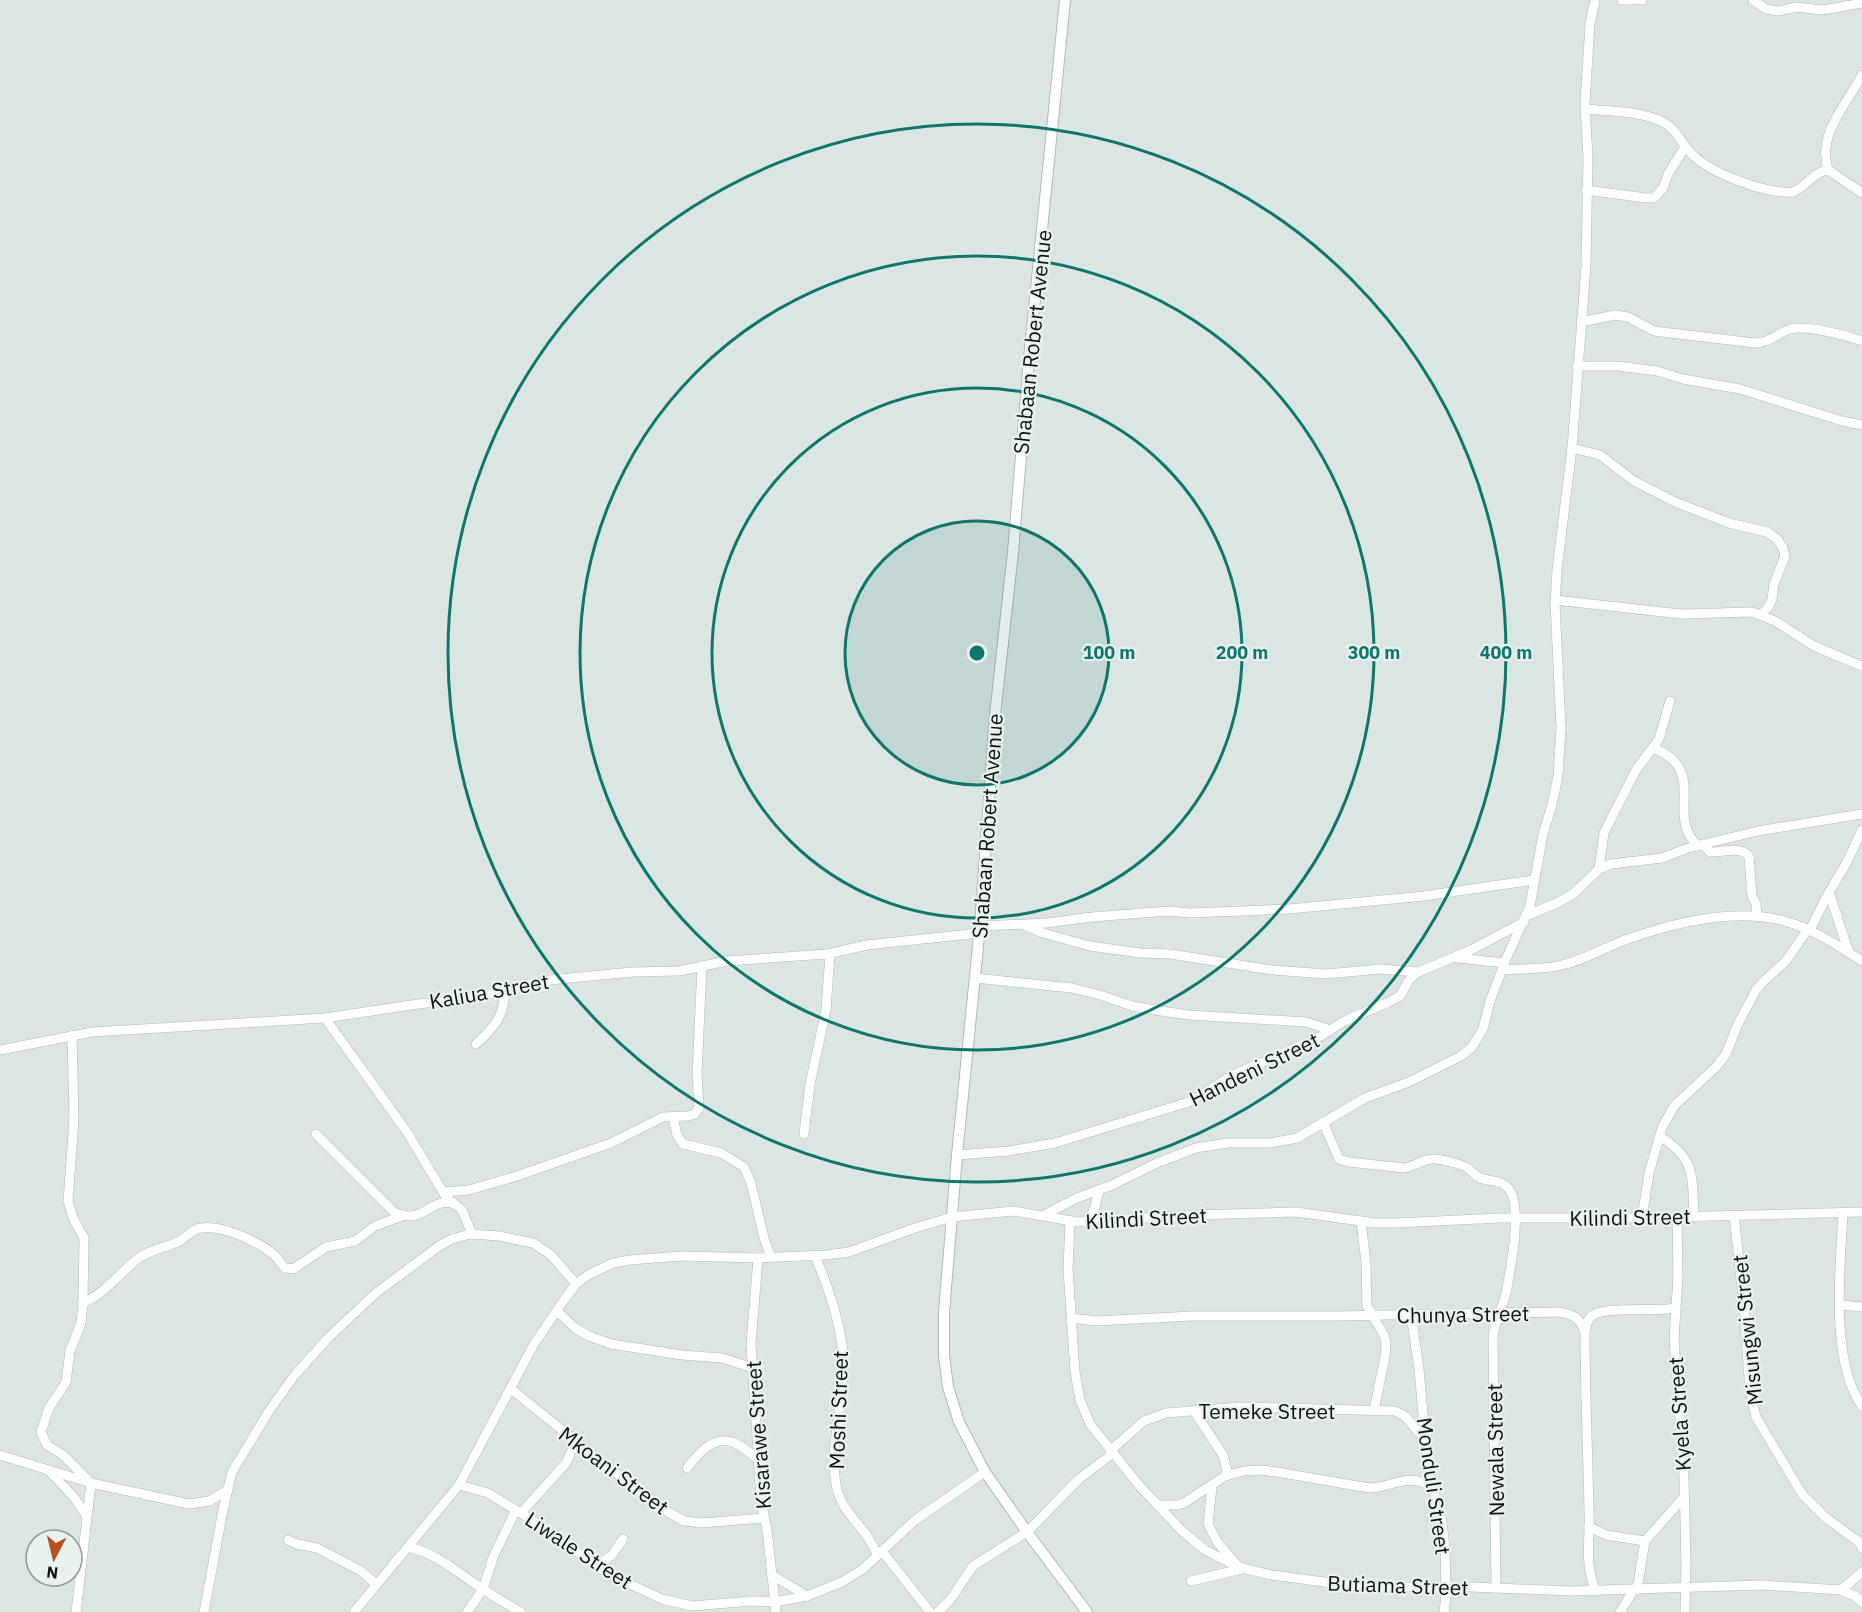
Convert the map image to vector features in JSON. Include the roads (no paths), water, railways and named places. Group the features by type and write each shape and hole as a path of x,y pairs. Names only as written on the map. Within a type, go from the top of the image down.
{"main road":[{"name":"Shabaan Robert Avenue","path":"1065,0 1029,359 1013,552 995,715 975,978 952,1217 944,1355 959,1422 985,1472 1086,1612"}],"street":[{"path":"1044,1215 1077,1198 1196,1148 1228,1143 1286,1141 1308,1132 1365,1098 1409,1082 1461,1056 1472,1047 1483,1029 1490,1001 1526,919 1543,834 1558,776 1561,728 1555,600 1572,448 1586,266 1588,158 1585,109 1590,24 1595,0"},
{"path":"1622,0 1642,0"},
{"path":"1753,0 1766,9 1778,11 1796,7 1823,10 1862,3"},
{"path":"1827,170 1825,156 1830,129 1862,75"},
{"path":"1585,109 1651,117 1664,122 1672,128 1685,147 1703,163 1719,172 1773,190 1788,192 1798,190 1819,172 1827,170 1862,192"},
{"path":"1586,190 1654,198 1663,188 1668,174 1685,147"},
{"path":"1581,322 1615,315 1628,317 1654,331 1755,343 1767,342 1786,331 1796,329 1862,340"},
{"path":"1577,366 1618,366 1657,371 1683,379 1740,389 1842,421 1862,425"},
{"path":"1572,448 1600,455 1634,481 1682,505 1729,523 1767,532 1777,539 1784,548 1785,556 1774,584 1772,599 1761,615"},
{"path":"1555,600 1682,614 1738,611 1761,615 1775,621 1814,646 1862,666"},
{"path":"1599,869 1604,833 1636,770 1659,739 1670,701"},
{"path":"1654,748 1675,760 1683,775 1685,823 1692,840 1710,852 1742,851 1749,856 1752,896 1756,903 1757,917"},
{"path":"1023,924 1043,933 1090,946 1140,953 1170,954 1272,970 1326,974 1381,969 1418,972 1454,957 1557,903 1573,894 1599,869 1611,864 1662,858 1700,845 1767,829 1862,814"},
{"path":"1642,1218 1649,1173 1659,1136 1674,1106 1717,1066 1726,1054 1740,1019 1756,990 1786,961 1809,930 1848,862 1862,830"},
{"name":"Kaliua Street","path":"0,1050 113,1029 167,1028 325,1017 476,997 550,980 632,972 669,972 727,961 830,954 867,945 1023,924 1169,911 1190,913 1289,909 1415,897 1534,880"},
{"path":"1829,892 1849,953"},
{"path":"1454,957 1533,969 1563,965 1621,941 1673,924 1735,915 1771,918 1809,930 1862,961"},
{"path":"804,1134 810,1084 825,1018 830,954"},
{"path":"443,1192 469,1190 526,1173 611,1143 663,1117 692,1116 697,1112 699,1107 697,1074 702,966"},
{"name":"Handeni Street","path":"957,1155 1009,1151 1043,1145 1176,1107 1198,1098 1231,1076 1316,1040 1346,1020 1400,996 1408,980 1418,972"},
{"path":"975,978 1072,988 1132,1006 1161,1011 1189,1015 1306,1022 1331,1030"},
{"path":"476,1044 500,1016 504,1005 504,990"},
{"path":"325,1017 407,1132 446,1197 466,1218 472,1234"},
{"path":"72,1035 74,1120 68,1201 73,1218 84,1238 83,1304 81,1323 70,1351 66,1382 49,1408 41,1432 47,1445 63,1455 90,1482"},
{"path":"673,1117 677,1135 683,1144 721,1152 744,1167 751,1183 764,1238 771,1257"},
{"path":"1323,1122 1339,1159 1404,1168 1434,1159 1466,1167 1480,1178 1500,1183 1508,1188 1514,1202 1516,1218"},
{"path":"316,1134 389,1208 402,1216"},
{"path":"1659,1136 1679,1149 1687,1160 1694,1215"},
{"path":"1088,1222 1099,1190"},
{"path":"83,1304 95,1297 137,1260 180,1241 198,1228 232,1232 272,1253 284,1267 291,1269 326,1247 355,1241 375,1226 402,1216 420,1215 444,1201 454,1203"},
{"name":"Kilindi Street","path":"354,1612 459,1485 534,1344 576,1284 597,1269 630,1260 681,1256 758,1258 815,1256 849,1252 952,1217 1013,1211 1088,1222 1201,1214 1296,1212 1361,1221 1396,1223 1516,1218 1642,1218 1862,1212"},
{"path":"1843,1214 1840,1305 1846,1374 1852,1392 1862,1406"},
{"name":"Misungwi Street","path":"1734,1215 1749,1379 1756,1417 1802,1494 1826,1518 1859,1542 1862,1548"},
{"name":"Kyela Street","path":"1677,1216 1678,1276 1675,1362 1682,1445 1686,1565 1685,1612"},
{"name":"Newala Street","path":"1496,1588 1493,1344 1494,1330 1506,1292 1516,1218"},
{"name":"Butiama Street","path":"1070,1221 1068,1269 1075,1372 1080,1400 1090,1424 1111,1452 1181,1530 1205,1550 1240,1568 1345,1586 1596,1591 1761,1585 1841,1590 1862,1602"},
{"path":"1361,1221 1368,1309 1386,1342 1374,1410"},
{"path":"204,1612 232,1472 269,1411 294,1376 328,1338 397,1276 439,1246 460,1236 472,1234 499,1236 533,1243 551,1255 576,1284"},
{"name":"Moshi Street","path":"815,1256 833,1299 843,1363 836,1444 836,1485 841,1502 850,1516 866,1532 879,1553 937,1612"},
{"name":"Kisarawe Street","path":"758,1258 752,1344 753,1368 761,1500 776,1607"},
{"path":"1351,1316 1366,1298"},
{"path":"1840,1305 1862,1307"},
{"path":"1596,1591 1589,1575 1587,1560 1589,1527 1585,1332 1589,1319 1603,1312 1676,1308"},
{"path":"1660,1310 1675,1320"},
{"path":"556,1311 575,1328 611,1344 682,1355 722,1358 753,1368"},
{"name":"Chunya Street","path":"1072,1318 1095,1322 1200,1316 1560,1312 1575,1316 1585,1332"},
{"name":"Monduli Street","path":"1411,1314 1419,1369 1425,1440 1445,1547 1444,1612"},
{"name":"Mkoani Street","path":"511,1389 657,1504 684,1521 702,1523 764,1518"},
{"name":"Temeke Street","path":"937,1612 954,1595 973,1566 1027,1532 1079,1479 1137,1426 1149,1418 1166,1413 1241,1407 1395,1411 1405,1416 1425,1440"},
{"path":"1194,1411 1223,1455 1228,1475"},
{"path":"467,1612 483,1589 494,1555 519,1512 566,1463 576,1441"},
{"path":"687,1468 705,1448 719,1442 734,1443 759,1460"},
{"path":"0,1455 50,1472 189,1504 209,1501 228,1490"},
{"path":"1157,1505 1184,1503 1228,1475 1244,1471 1261,1470 1369,1488 1379,1488 1411,1479 1432,1487"},
{"path":"50,1472 73,1496 86,1515"},
{"path":"772,1575 807,1596 842,1582 863,1569 928,1510 985,1472"},
{"path":"76,1612 90,1482"},
{"name":"Liwale Street","path":"459,1485 488,1493 610,1575 662,1599 700,1609 752,1601 776,1607 807,1596"},
{"path":"1191,1581 1240,1568 1218,1544 1208,1524 1212,1486"},
{"path":"1620,1612 1636,1589 1645,1541 1684,1497"},
{"path":"1589,1527 1606,1535 1645,1541"},
{"path":"597,1566 612,1555 623,1539"},
{"path":"288,1540 317,1548 361,1571 376,1584"},
{"path":"408,1547 436,1556 521,1612"},
{"path":"1841,1590 1862,1572"}]}
